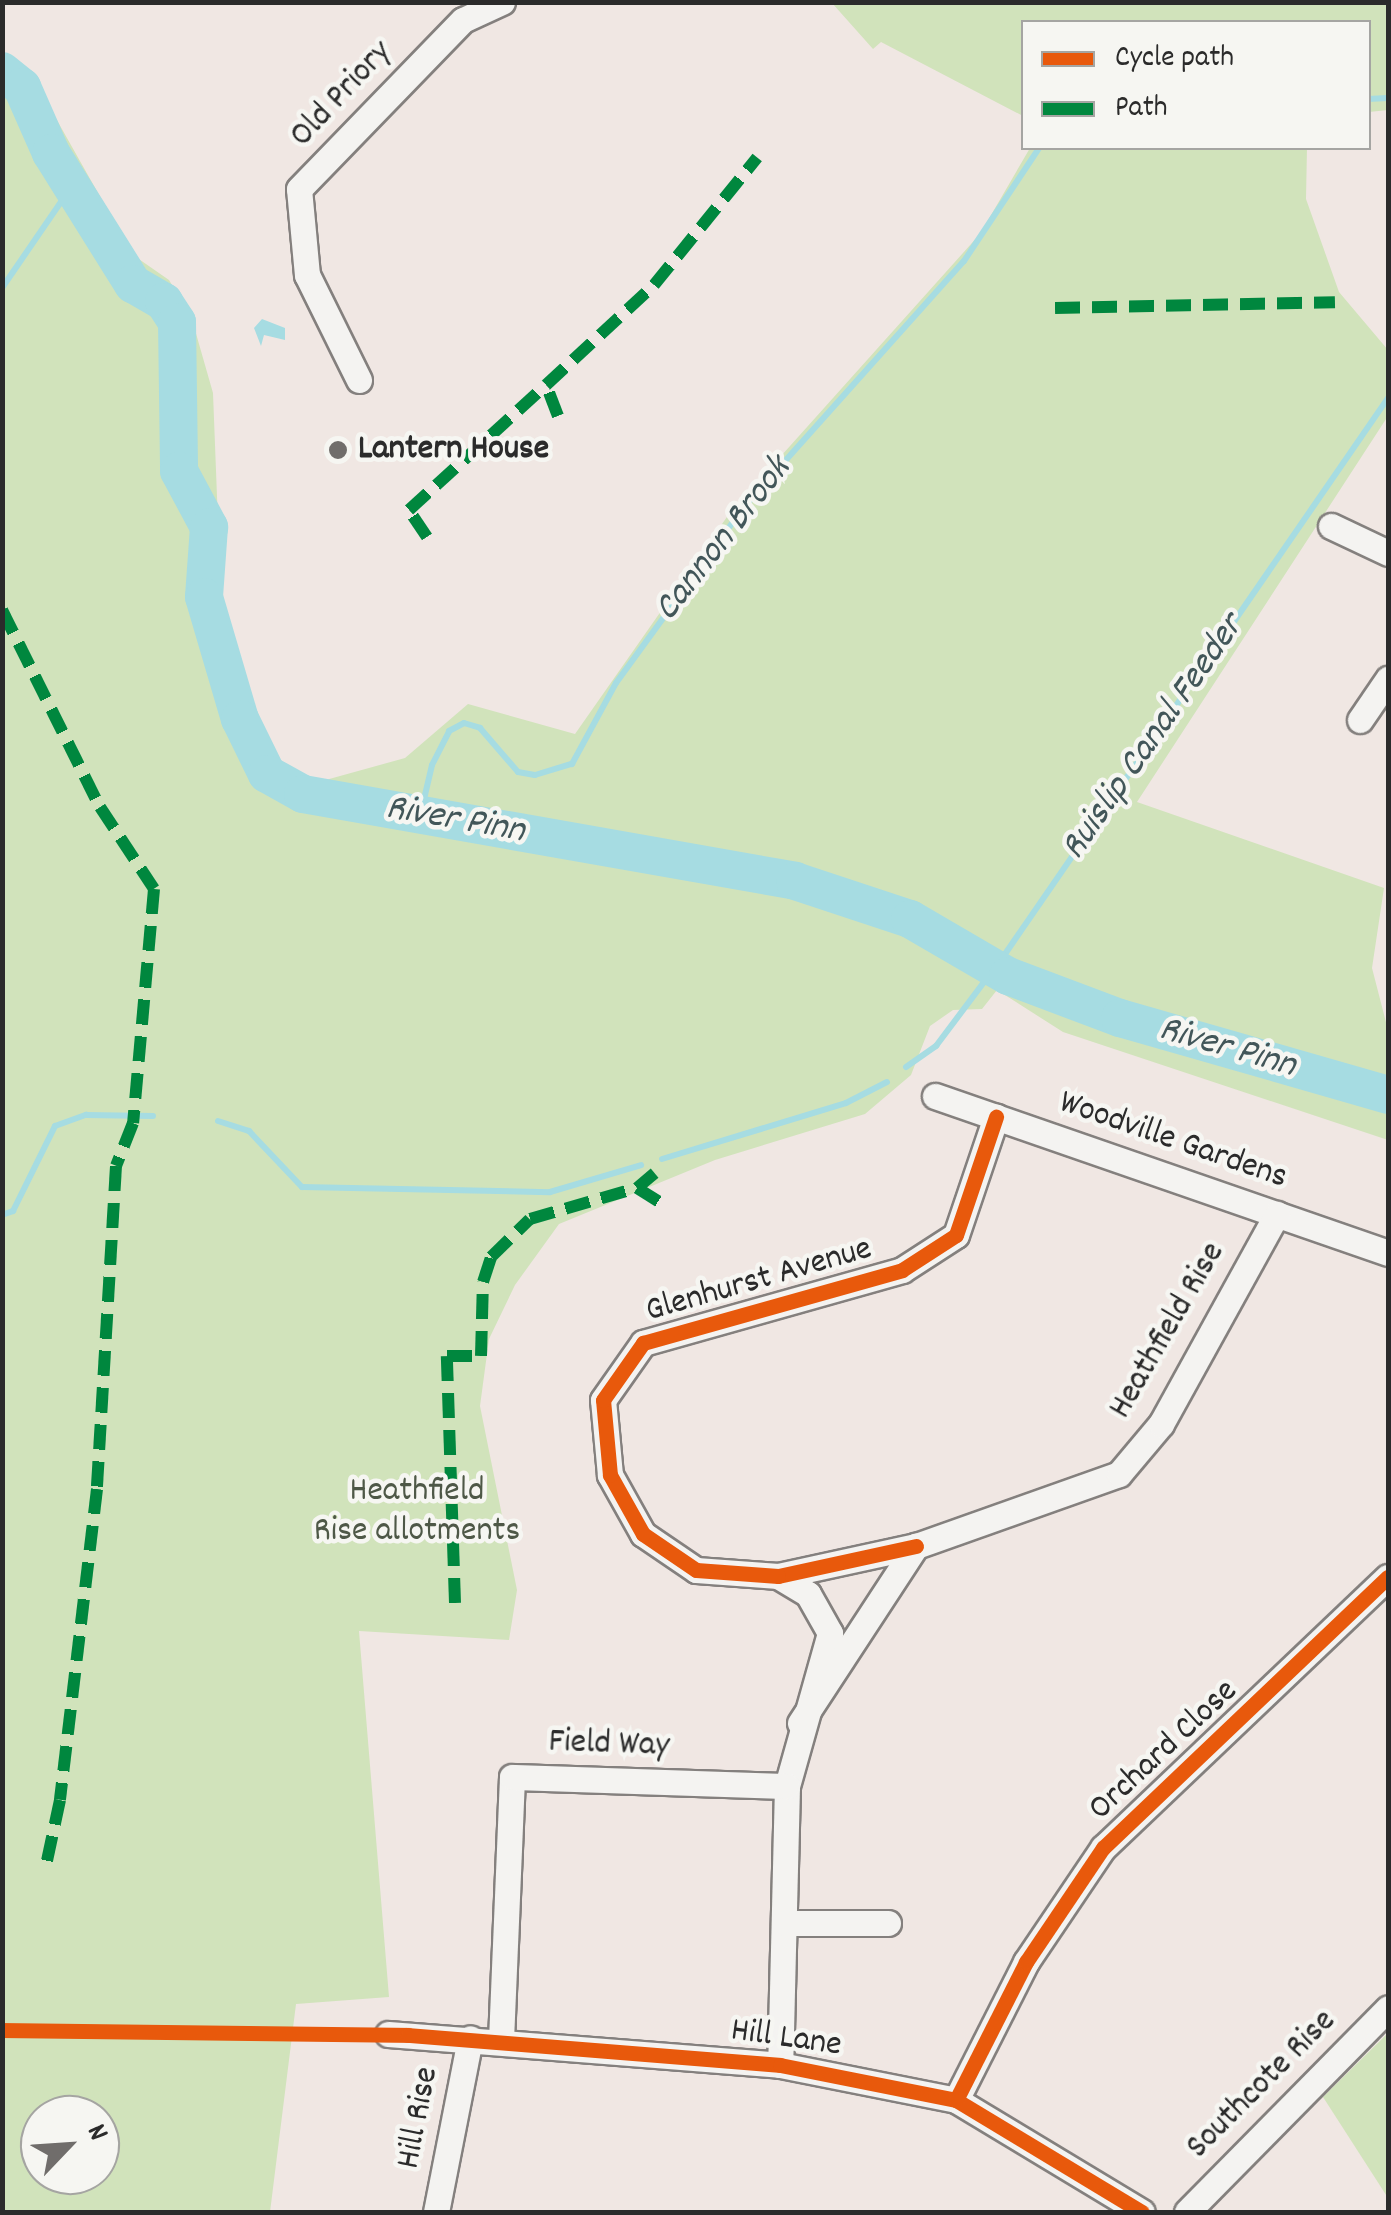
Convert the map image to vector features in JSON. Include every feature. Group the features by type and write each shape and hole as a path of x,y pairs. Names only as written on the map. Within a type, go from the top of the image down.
{"street":[{"name":"Old Priory","path":"359,380 306,275 299,189 462,20 502,2"},
{"path":"1331,526 1388,553"},
{"path":"1360,720 1388,679"},
{"name":"Woodville Gardens","path":"935,1096 1388,1253"},
{"name":"Glenhurst Avenue","path":"916,1546 778,1576 696,1570 643,1534 610,1475 603,1400 643,1343 902,1270 956,1235 996,1117"},
{"name":"Heathfield Rise","path":"916,1546 1120,1474 1161,1424 1276,1214"},
{"path":"800,1723 916,1546"},
{"path":"778,1576 808,1594 830,1632 800,1723 787,1786 780,2065"},
{"name":"Orchard Close","path":"956,2100 1026,1962 1103,1848 1388,1577"},
{"name":"Field Way","path":"502,2040 512,1777 787,1786"},
{"path":"784,1923 888,1923"},
{"name":"Southcote Rise","path":"1187,2212 1388,2008"},
{"name":"Hill Lane","path":"388,2034 502,2040 780,2065 956,2100 1142,2212"},
{"name":"Hill Rise","path":"436,2212 470,2038"}],"green space":[{"path":"832,3 1388,3 1388,110 1371,112 1371,20 1021,20 1021,115 881,42 873,49"},
{"name":"Heathfield Rise allotments","path":"2,52 32,76 133,255 169,280 191,316 213,393 222,625 274,763 322,781 405,758 468,704 575,734 729,514 980,234 1029,150 1307,150 1306,199 1339,292 1388,350 1388,416 1137,802 1384,888 1372,968 1388,1030 1388,1140 1063,1032 997,990 982,1009 953,1010 930,1026 911,1075 865,1114 715,1160 559,1224 515,1285 489,1339 480,1406 517,1590 509,1640 359,1631 389,1997 296,2004 270,2212 3,2212"},
{"path":"1388,2033 1388,2198 1323,2097"}],"water":[{"path":"262,319 285,328 285,340 264,335 261,346 254,328"}],"waterway":[{"name":"River Pinn","path":"2,71 22,87 51,153 133,284 164,302 177,322 179,471 209,527 204,597 240,719 267,774 303,794 795,881 910,919 1008,976 1120,1018 1388,1095"},
{"name":"Cannon Brook","path":"1371,99 1388,98"},
{"name":"Cannon Brook","path":"421,812 432,765 449,731 464,723 480,728 518,772 535,775 572,764 616,683 743,508 964,261 1038,150"},
{"path":"2,288 74,183"},
{"name":"Ruislip Canal Feeder","path":"906,1067 936,1046 1005,954 1388,398"},
{"name":"Ruislip Canal Feeder","path":"662,1159 846,1103 887,1082"},
{"name":"Ruislip Canal Feeder","path":"2,1215 13,1211 55,1126 86,1115 153,1116"},
{"name":"Ruislip Canal Feeder","path":"218,1121 249,1131 302,1187 550,1192 641,1165"}],"marked path":[{"path":"558,416 546,385 654,285 757,158"},
{"path":"1055,308 1335,302"},
{"path":"427,537 409,510 546,385"},
{"path":"2,610 100,807 154,889 133,1123 116,1166 97,1489 60,1800 45,1870"},
{"path":"455,1603 447,1356 481,1356 483,1282 491,1257 530,1219 637,1188 655,1173"},
{"path":"637,1188 663,1204"}],"cycle path":[{"path":"916,1546 778,1576 696,1570 643,1534 610,1475 603,1400 643,1343 902,1270 956,1235 996,1117"},
{"path":"956,2100 1026,1962 1103,1848 1388,1577"},
{"path":"2,2030 408,2035 780,2065 956,2100 1142,2212"}],"place":[{"name":"Lantern House","path":"338,450"}]}
